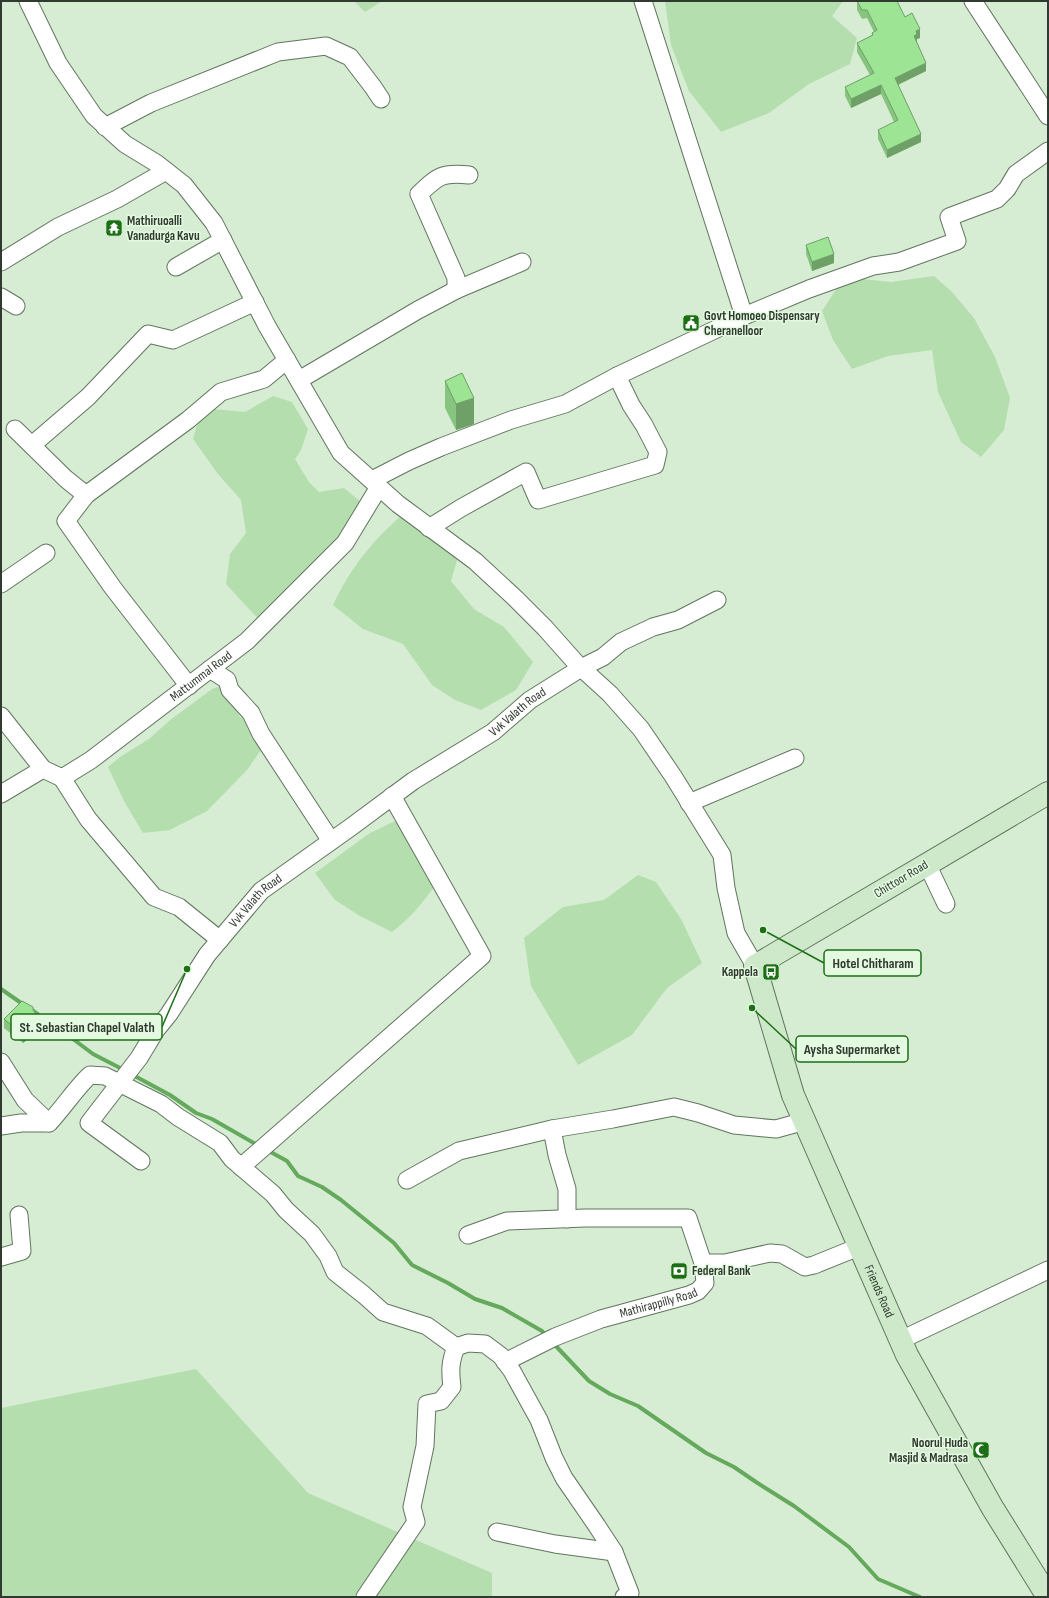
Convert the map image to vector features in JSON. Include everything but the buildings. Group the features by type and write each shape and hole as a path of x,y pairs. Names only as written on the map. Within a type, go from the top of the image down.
{"main road":[{"name":"Chittoor Road","path":"755,966 1048,793"},
{"name":"Friends Road","path":"755,966 793,1095 907,1355 992,1507 1048,1597"}],"street":[{"path":"28,1 58,63 94,116 124,144 166,171 184,185 214,222 267,326 341,453 398,504 475,561 514,597 545,628 581,668 610,694 641,730 673,776 722,855 726,888 736,933 755,966"},
{"path":"643,1 744,316"},
{"path":"974,1 1048,116"},
{"path":"105,127 151,103 278,52 326,46 350,57 381,100"},
{"path":"376,484 409,461 448,444 511,420 565,404 617,376 744,316 809,289 873,266 900,262 957,241 949,217 997,199 1007,189 1016,174 1048,151"},
{"path":"1,262 58,227 117,199 166,171"},
{"path":"456,290 456,278 419,194 438,177 453,173 469,175"},
{"path":"176,267 223,240"},
{"path":"299,380 456,290 522,262"},
{"path":"1,297 16,306"},
{"path":"32,445 88,397 148,334 174,340 255,302"},
{"path":"189,686 112,588 66,520 86,495 188,420 221,392 264,379 287,360"},
{"path":"430,528 460,508 526,472 538,500 656,465 658,452 617,376"},
{"path":"15,429 66,479 86,495"},
{"name":"Mattummal Road","path":"62,778 91,760 247,640 345,543 376,484"},
{"path":"1,584 46,553"},
{"name":"Vvk Valath Road","path":"141,1161 89,1123 131,1068 207,955 261,891 413,781 493,732 530,700 581,668 602,657 621,642 653,627 678,620 717,600"},
{"path":"210,669 226,680 230,690 251,713 261,734 331,841"},
{"path":"1,716 43,769 62,778 88,819 154,896 178,907 220,940"},
{"path":"689,803 795,758"},
{"path":"1,794 43,769"},
{"path":"241,1167 482,956 392,796"},
{"path":"927,864 946,904"},
{"path":"1,1062 25,1100 49,1123"},
{"path":"1,1126 21,1123 49,1123 77,1088 90,1075 105,1076 120,1082 162,1104 178,1117 220,1142 232,1159 273,1194 286,1210 312,1234 328,1256 335,1272 383,1312 427,1326 456,1347"},
{"path":"407,1180 459,1151 552,1129 674,1107 698,1112 734,1125 776,1129 805,1122"},
{"path":"552,1129 557,1155 567,1189 567,1219"},
{"path":"1,1257 22,1251 19,1215"},
{"path":"468,1235 506,1220 688,1218 703,1263 725,1263 770,1253 782,1254 805,1267 814,1265 860,1246"},
{"name":"Mathirappilly Road","path":"505,1362 555,1337 601,1319 689,1295 698,1291 705,1284 703,1263"},
{"path":"901,1340 1048,1270"},
{"path":"456,1347 468,1343 485,1344 501,1356 512,1371 539,1420 548,1444 564,1478 614,1552 629,1596"},
{"path":"365,1597 416,1522 412,1507 425,1446 427,1404 441,1401 452,1387 450,1368 456,1347"},
{"path":"497,1532 554,1544 614,1552"}],"green space":[{"path":"354,1 382,1 365,12"},
{"path":"665,1 843,1 832,16 857,38 850,64 809,84 769,113 721,132 689,91 671,45"},
{"path":"934,276 952,292 974,318 995,357 1010,398 1004,430 981,457 961,442 938,392 932,350 888,356 852,369 833,340 822,311 844,277 891,282"},
{"path":"273,396 292,402 308,429 301,450 295,459 309,482 319,492 344,488 367,507 263,624 226,584 230,554 246,533 241,500 218,474 193,439 202,408 245,412"},
{"path":"407,511 460,550 451,581 474,609 504,627 533,662 516,690 481,710 455,700 432,685 403,644 363,629 333,605 340,591 364,554 395,521"},
{"path":"223,685 237,702 239,716 260,731 263,747 247,770 207,811 170,830 143,833 124,801 108,767 120,757 149,739 169,721 212,689"},
{"path":"395,821 409,826 436,884 416,910 392,932 360,916 335,900 315,873 370,833"},
{"path":"638,875 656,882 681,919 702,963 667,988 632,1035 578,1065 531,986 524,938 563,907 604,900"},
{"path":"196,1369 308,1493 492,1573 492,1597 1,1597 1,1408"}],"waterway":[{"path":"1,989 24,1005"},
{"path":"29,1008 93,1054 124,1070"},
{"path":"131,1074 170,1095 196,1113 212,1119 259,1146"},
{"path":"267,1150 287,1161 298,1176 322,1187 341,1200 394,1243 412,1265 448,1283 475,1299 502,1308 542,1331 547,1337"},
{"path":"553,1343 589,1381 610,1394 638,1406 706,1453 734,1467 794,1506 849,1547 878,1579 920,1597"}],"place":[{"name":"Mathiruoalli Vanadurga Kavu","path":"114,228"},
{"name":"Govt Homoeo Dispensary Cheranelloor","path":"691,323"},
{"name":"Hotel Chitharam","path":"763,930"},
{"name":"St. Sebastian Chapel Valath","path":"187,969"},
{"name":"Kappela","path":"771,972"},
{"name":"Aysha Supermarket","path":"752,1008"},
{"name":"Federal Bank","path":"679,1271"},
{"name":"Noorul Huda Masjid & Madrasa","path":"981,1450"}]}
